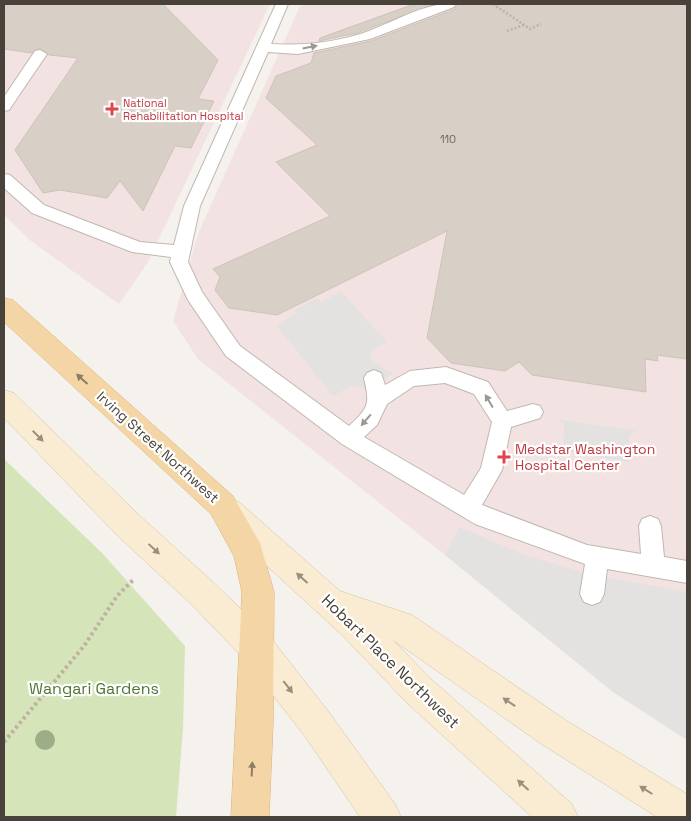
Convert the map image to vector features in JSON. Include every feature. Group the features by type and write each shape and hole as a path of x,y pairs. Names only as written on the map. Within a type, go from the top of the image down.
{"main road":[{"name":"Irving Street Northwest","path":"4,307 222,505 242,537 254,571 258,600 258,649 250,817"},
{"path":"4,401 129,526 202,593 258,649 316,724 382,817"},
{"name":"Hobart Place Northwest","path":"222,505 330,603 419,691 559,817"},
{"path":"330,603 400,626 555,733 687,815"}],"lane":[{"path":"282,4 192,206 179,262 194,295 233,351 349,438 483,517 597,556 687,572"},
{"path":"262,47 298,50 370,35 449,4"},
{"path":"4,107 40,54"},
{"path":"4,179 38,209 138,248 181,252"},
{"path":"349,438 370,419 379,399 410,378 446,375 481,388 502,421 491,470 468,508"},
{"path":"374,378 379,399"},
{"path":"502,421 533,412"},
{"path":"650,526 654,566"},
{"path":"592,594 597,556"}],"path":[{"path":"493,4 530,29 541,24"},
{"path":"507,31 524,25"},
{"path":"4,742 84,646 117,596 139,574"}],"shaded area":[{"name":"National Rehabilitation Hospital","path":"4,4 270,4 148,262 119,304 31,241 4,215"},
{"name":"Medstar Washington Hospital Center","path":"301,4 687,4 687,740 613,692 445,555 198,359 173,321 198,234"},
{"path":"341,291 387,342 372,350 371,359 388,372 393,373 368,391 362,387 351,386 333,396 276,325 297,313 294,310 317,298 322,302"},
{"path":"557,419 636,431 629,436 629,462 563,451 564,425"},
{"path":"459,527 525,555 588,574 687,592 687,740 613,692 445,555"}],"green space":[{"name":"Wangari Gardens","path":"4,459 102,553 185,646 183,729 176,817 4,817"}],"building":[{"path":"4,4 163,4 218,60 198,99 214,101 191,148 175,146 143,211 120,181 107,198 60,190 43,193 15,150 78,58 49,55 40,48 32,53 4,49"},
{"path":"414,4 435,4 357,33 319,41 320,38"},
{"path":"457,4 687,4 687,359 657,355 658,361 645,359 646,392 532,375 519,362 505,371 451,363 427,338 447,231 277,315 229,308 215,290 220,277 213,269 330,216 276,162 317,145 266,98 276,76 311,63 314,53 371,41 455,9"}],"place":[{"name":"National Rehabilitation Hospital","path":"112,109"},
{"name":"Medstar Washington Hospital Center","path":"504,457"}]}
